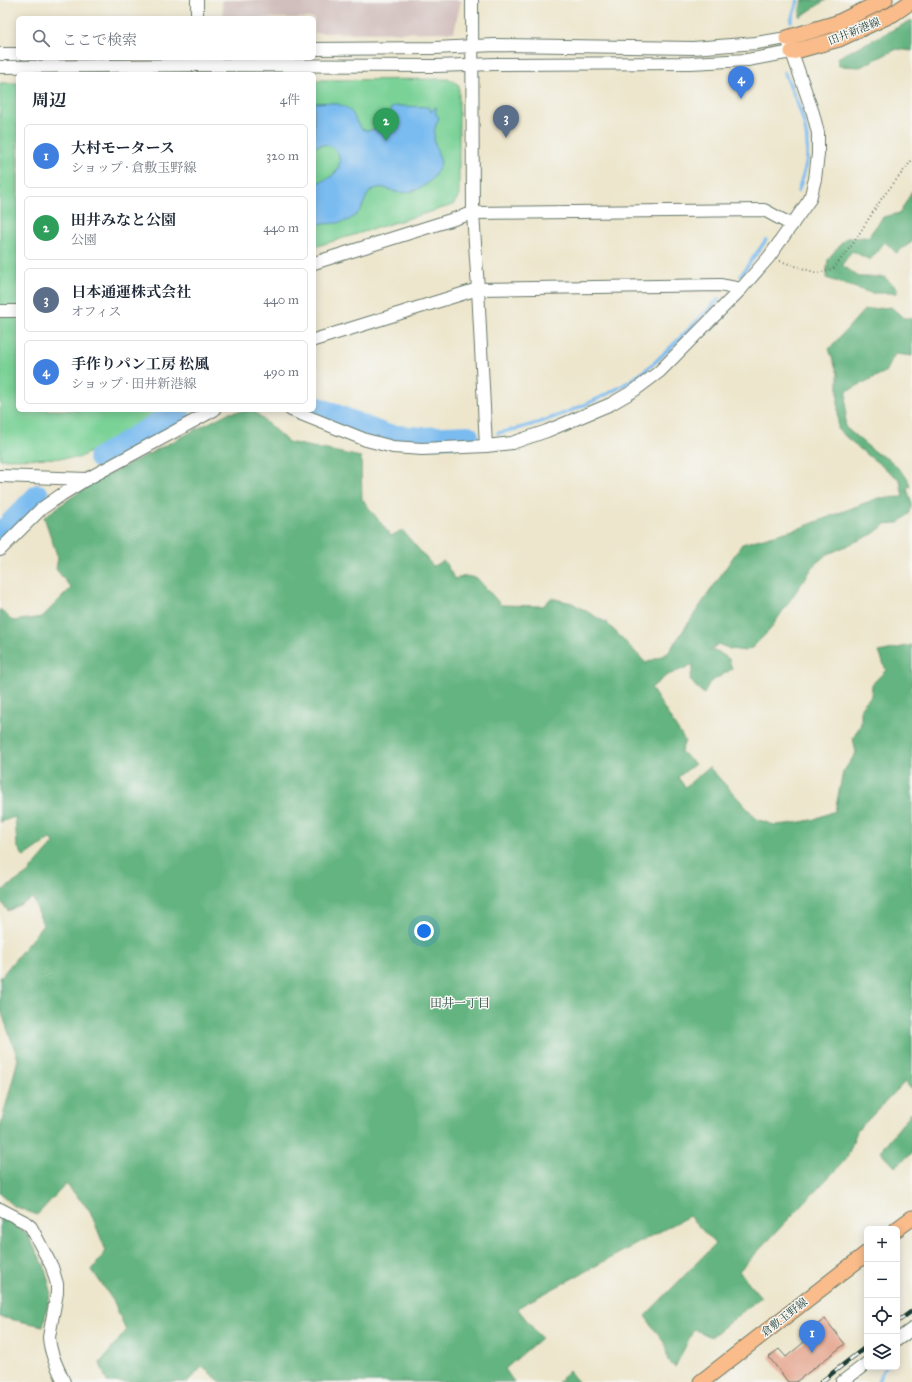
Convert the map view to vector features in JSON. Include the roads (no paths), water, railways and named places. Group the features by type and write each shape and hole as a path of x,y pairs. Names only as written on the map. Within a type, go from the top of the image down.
{"main road":[{"name":"田井新港線","path":"790,45 885,0"},
{"name":"田井新港線","path":"790,45 839,39 893,14 912,1"},
{"path":"900,1228 912,1218"},
{"name":"倉敷玉野線","path":"701,1382 864,1255"}],"street":[{"path":"197,0 197,16"},
{"path":"472,0 473,213 486,446"},
{"path":"316,49 435,48 495,44 693,48 756,43 790,45"},
{"path":"0,67 197,62 436,66 691,63 747,60 790,45"},
{"path":"296,412 366,440 393,447 422,449 486,446 512,443 547,431 611,404 635,390 659,372 741,289 769,257 810,199 815,179 818,154 818,133 813,113 790,45"},
{"path":"0,54 16,54"},
{"path":"316,262 473,213 764,210 792,225"},
{"path":"316,339 478,289 720,285 741,289"},
{"path":"0,311 16,310"},
{"path":"0,550 42,509 61,495 86,479 210,412"},
{"path":"0,476 86,479"},
{"path":"0,1209 25,1222 31,1227 52,1267 57,1289 49,1337 52,1355 64,1382"},
{"path":"900,1338 912,1329"},
{"path":"842,1382 864,1365"}],"water":[{"path":"316,103 331,103 347,108 352,112 359,126 365,130 372,130 383,124 392,107 429,107 431,112 435,107 437,108 435,112 439,118 436,124 434,140 441,162 432,179 425,185 411,192 401,193 381,188 372,190 355,216 344,222 316,224 316,183 332,176 338,169 339,163 337,152 328,145 316,146"}],"waterway":[{"path":"791,21 798,0"},
{"path":"784,72 801,114 806,135 806,162 804,174 798,191"},
{"path":"741,275 766,240"},
{"path":"498,433 538,423 580,407 621,386 639,375 654,363 719,299"},
{"path":"316,407 385,435 421,438 468,436"},
{"path":"99,458 177,412"},
{"path":"0,534 38,495"},
{"path":"878,1382 883,1370"}],"railway":[{"path":"900,1320 912,1311"},
{"path":"821,1382 864,1348"}],"place":[{"name":"手作りパン工房 松風","path":"741,99"},
{"name":"日本通運株式会社","path":"506,138"},
{"name":"田井みなと公園","path":"386,141"},
{"name":"大村モータース","path":"812,1353"}],"district":[{"name":"田井一丁目","path":"460,1003"}]}
